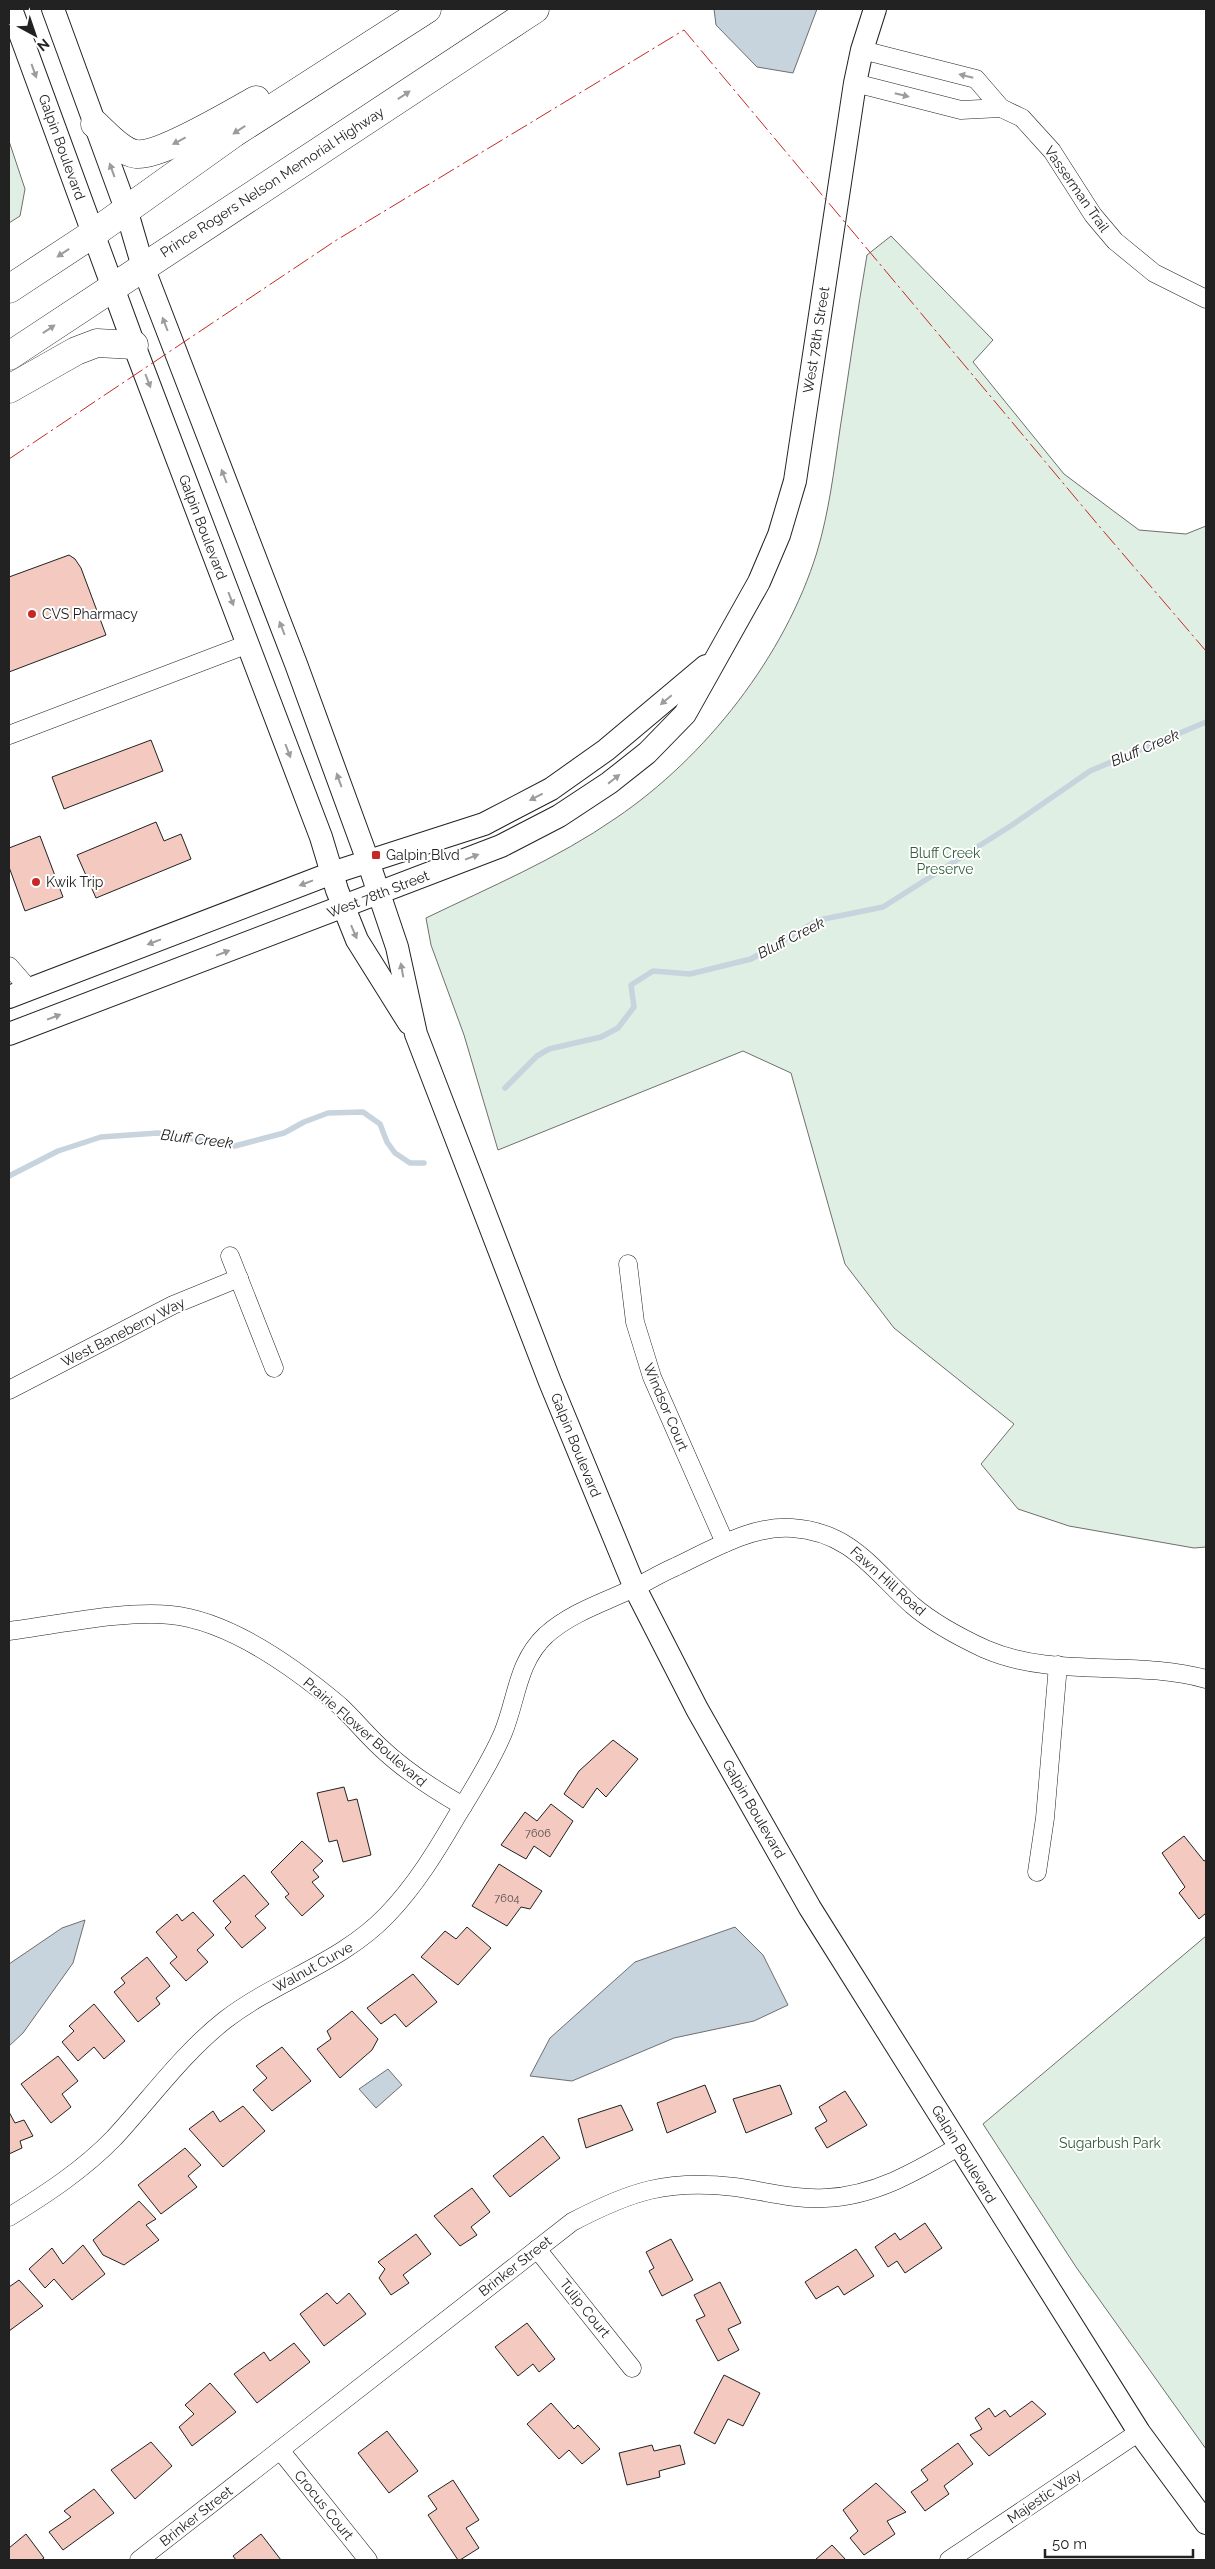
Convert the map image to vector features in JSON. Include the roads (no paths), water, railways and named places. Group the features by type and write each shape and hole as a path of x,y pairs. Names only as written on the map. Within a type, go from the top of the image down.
{"main road":[{"name":"Prince Rogers Nelson Memorial Highway","path":"9,356 535,9"},
{"path":"9,289 94,232 234,133 418,15"},
{"path":"95,124 124,148 137,154 170,146 418,15"},
{"path":"9,389 76,351 97,343 134,345"}],"street":[{"name":"Galpin Boulevard","path":"11,9 114,286 134,345 321,837 344,907 369,962 416,1034"},
{"name":"Galpin Boulevard","path":"53,9 126,209 143,267 293,655 368,861 397,947 416,1034 550,1381 635,1588 697,1709 810,1908 930,2098 958,2147 1139,2432 1206,2523"},
{"name":"West 78th Street","path":"9,1034 501,846 559,816 610,783 648,753 685,714 758,582 779,535 795,481 855,83 862,50 875,9"},
{"name":"Vasserman Trail","path":"862,50 976,79 1001,108 1022,118 1042,138 1092,215 1120,246 1154,273 1206,299"},
{"name":"Vasserman Trail","path":"855,83 961,110 1001,108"},
{"path":"9,735 248,644"},
{"name":"West 78th Street","path":"9,997 332,873 484,824 551,789 606,750 716,658"},
{"path":"9,966 30,990"},
{"path":"230,1256 274,1368"},
{"name":"Windsor Court","path":"628,1264 635,1322 652,1377 725,1543"},
{"name":"West Baneberry Way","path":"9,1390 173,1305 239,1278"},
{"name":"Fawn Hill Road","path":"635,1588 725,1543 768,1529 790,1528 834,1538 860,1554 913,1605 960,1637 990,1651 1018,1659 1058,1665 1163,1672 1206,1680"},
{"name":"Walnut Curve","path":"9,2217 55,2188 86,2164 112,2140 179,2062 228,2018 278,1987 323,1964 357,1942 383,1919 408,1893 463,1806 504,1730 515,1688 526,1662 543,1638 564,1621 586,1608 635,1588"},
{"name":"Prairie Flower Boulevard","path":"9,1631 138,1615 171,1615 204,1621 241,1638 316,1687 341,1708 401,1766 429,1787 463,1806"},
{"path":"1037,1872 1047,1800 1058,1665"},
{"name":"Brinker Street","path":"139,2560 572,2222 607,2204 649,2189 694,2184 825,2198 864,2191 901,2180 958,2147"},
{"name":"Tulip Court","path":"537,2249 632,2368"},
{"name":"Majestic Way","path":"949,2560 1139,2432"},
{"name":"Crocus Court","path":"280,2450 368,2560"}],"waterway":[{"name":"Bluff Creek","path":"505,1088 537,1056 549,1049 601,1037 618,1028 634,1007 631,985 653,971 690,974 751,959 819,920 883,907 1012,825 1090,771 1206,722"},
{"name":"Bluff Creek","path":"9,1176 58,1151 101,1137 158,1133 235,1146 284,1133 304,1122 328,1113 363,1112 380,1124 387,1142 395,1153 410,1163 424,1163"}],"place":[{"name":"CVS Pharmacy","path":"32,614"},
{"name":"Galpin Blvd","path":"376,855"},
{"name":"Kwik Trip","path":"36,882"}],"park label":[{"name":"Bluff Creek Preserve","path":"945,862"},
{"name":"Sugarbush Park","path":"1110,2143"}]}
